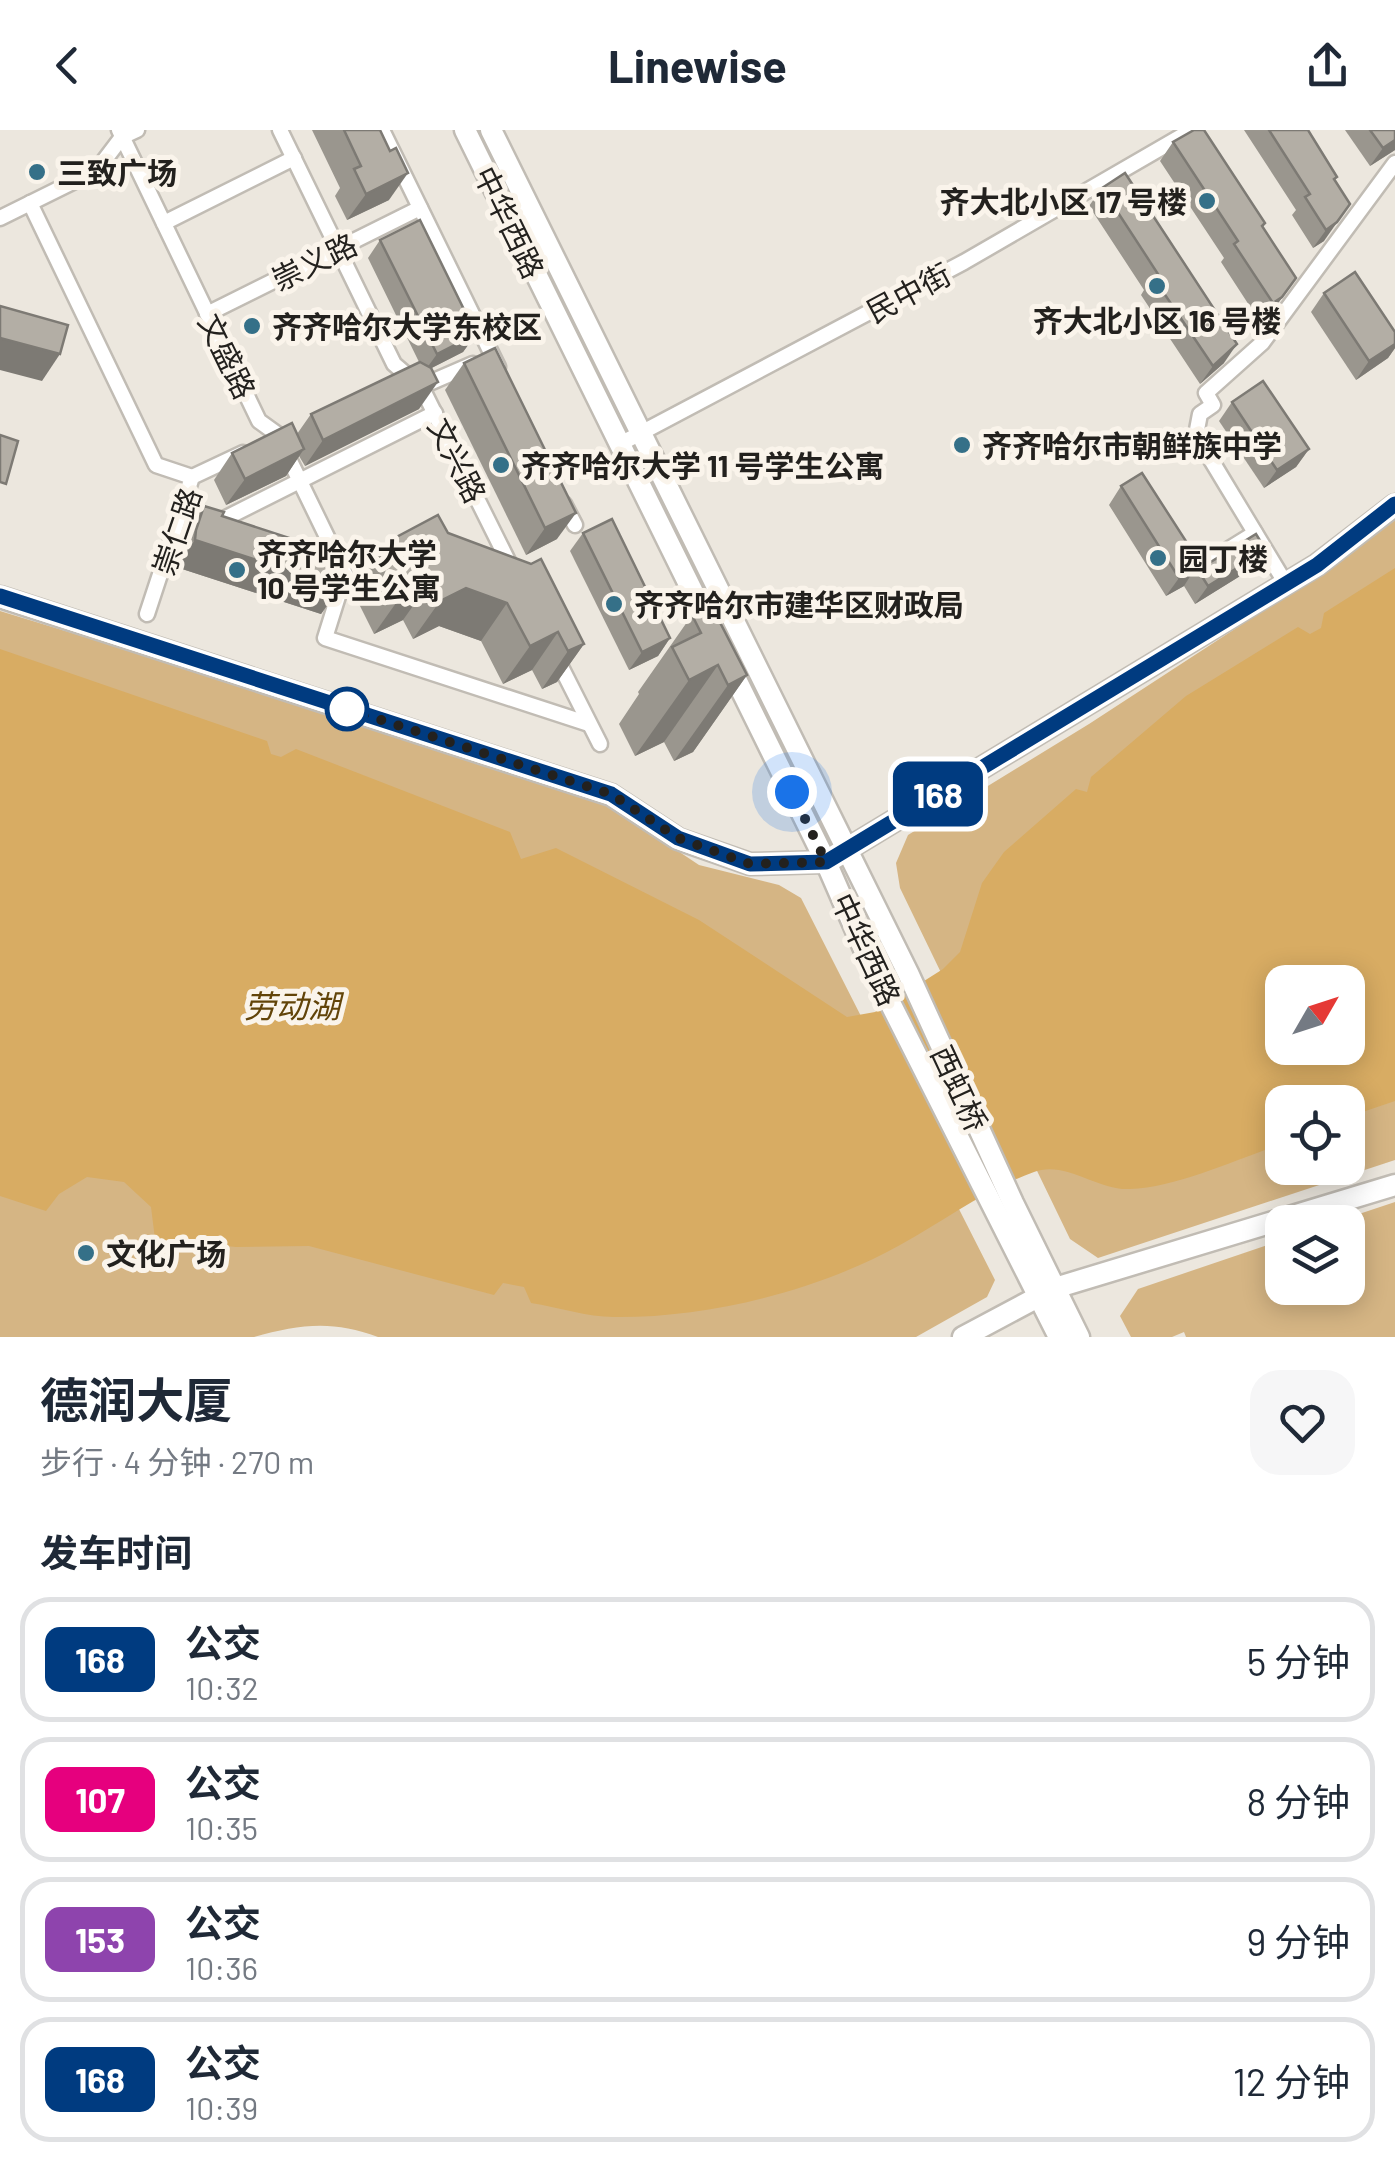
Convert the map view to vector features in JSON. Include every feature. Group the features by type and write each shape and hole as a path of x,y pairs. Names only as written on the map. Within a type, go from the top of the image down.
{"main road":[{"name":"中华西路","path":"491,130 908,973"},
{"name":"中华西路","path":"467,131 826,862 871,964 1005,1207 1046,1292 1079,1337"},
{"path":"0,596 611,794 678,838 750,864 826,862 1317,565 1395,504"},
{"name":"西虹桥","path":"908,973 1005,1207"},
{"path":"963,1337 1046,1292 1395,1185"},
{"name":"中华西路","path":"1046,1292 1058,1337"}],"street":[{"path":"0,218 97,170 120,134 137,130"},
{"name":"文兴路","path":"280,130 394,364 422,388 519,584"},
{"path":"382,130 509,390"},
{"path":"1192,130 1202,146"},
{"name":"民中街","path":"620,444 964,262 1192,130"},
{"name":"文盛路","path":"120,134 259,421 278,436 345,574"},
{"path":"164,223 294,158"},
{"path":"1286,584 1196,435 1200,414 1213,405 1206,393 1262,343 1395,163"},
{"path":"1115,176 1125,192"},
{"path":"30,203 156,465 192,477"},
{"path":"1343,205 1353,220"},
{"name":"崇义路","path":"208,314 420,208"},
{"path":"1288,277 1299,293"},
{"path":"1228,348 1238,364"},
{"path":"386,384 401,378 422,388 492,356"},
{"path":"205,528 434,414"},
{"name":"崇仁路","path":"147,614 192,477 294,428"},
{"path":"558,492 575,526"},
{"path":"178,519 223,534"},
{"path":"1181,556 1191,572 1255,532"},
{"path":"328,569 345,574 325,638 590,724"},
{"path":"546,636 600,744"}],"shaded area":[{"path":"1395,511 1395,1160 1365,1170 1365,1085 1265,1085 1265,1185 1319,1185 1098,1258 1070,1239 900,888 896,863 908,835 1089,724 1313,578"},
{"name":"劳动湖","path":"0,611 490,761 579,792 627,817 699,865 779,885 801,898 995,1280 987,1297 916,1337 378,1337 346,1328 316,1326 254,1337 0,1337"},
{"path":"1395,1202 1395,1337 1186,1337 1184,1332 1172,1337 1131,1337 1120,1316 1138,1289 1265,1246 1265,1305 1365,1305 1365,1212"}],"water":[{"name":"劳动湖","path":"1395,568 1395,1101 1365,1111 1365,1085 1265,1085 1265,1150 1187,1178 1130,1189 1106,1186 1058,1170 1034,1172 834,1276 761,1299 650,1316 583,1314 531,1303 524,1287 503,1283 494,1295 309,1246 236,1247 155,1239 151,1207 124,1182 87,1177 59,1194 46,1211 0,1196 0,649 267,741 271,754 281,757 296,749 510,832 521,859 556,848 699,920 847,1017 875,1012 943,969 960,952 982,883 1004,852 1076,789 1087,792 1091,777 1186,696 1298,627 1310,634 1321,628 1324,613"}],"building":[{"path":"344,130 380,130 390,151 396,148 408,173 366,194 354,169 361,166"},
{"path":"1194,130 1204,130 1296,278 1273,303 1173,142"},
{"path":"1269,130 1308,130 1337,177 1334,179 1350,204 1326,230 1305,197 1310,194"},
{"path":"1370,130 1395,130 1395,140 1383,148"},
{"path":"1125,173 1237,344 1213,366 1153,277 1158,274 1102,188"},
{"path":"420,220 476,334 437,354 380,240"},
{"path":"1355,272 1395,332 1395,344 1369,361 1324,293"},
{"path":"0,306 68,325 60,354 0,338"},
{"path":"495,348 576,513 545,528 464,363"},
{"path":"420,362 431,368 438,382 323,440 311,414"},
{"path":"1263,381 1309,449 1277,470 1232,402"},
{"path":"292,423 304,449 245,479 232,453"},
{"path":"0,435 18,441 6,484 0,482"},
{"path":"1142,473 1200,563 1209,563 1256,534 1266,550 1208,586 1196,567 1179,578 1121,486"},
{"path":"204,506 224,512 222,516 332,552 333,548 351,554 340,587 195,540"},
{"path":"438,515 448,533 531,564 541,559 584,644 568,651 558,632 530,646 507,603 466,588 440,601 430,582 401,596 384,564 397,557 389,541"},
{"path":"612,519 670,638 642,652 583,533"},
{"path":"711,605 747,675 728,685 718,665 689,680 672,647 701,633 692,615"}],"bus line":[{"name":"168","path":"0,596 611,794 678,838 750,864 826,862 1317,565 1395,504"}],"place":[{"name":"三致广场","path":"37,172"},
{"name":"齐大北小区 17 号楼","path":"1207,201"},
{"name":"齐大北小区 16 号楼","path":"1157,286"},
{"name":"齐齐哈尔大学东校区","path":"252,326"},
{"name":"齐齐哈尔市朝鲜族中学","path":"962,445"},
{"name":"齐齐哈尔大学 11 号学生公寓","path":"501,465"},
{"name":"园丁楼","path":"1158,558"},
{"name":"齐齐哈尔大学 10 号学生公寓","path":"237,570"},
{"name":"齐齐哈尔市建华区财政局","path":"614,604"},
{"name":"文化广场","path":"86,1253"}],"route":[{"path":"347,709 611,794 678,838 750,864 826,862 792,792"}]}
